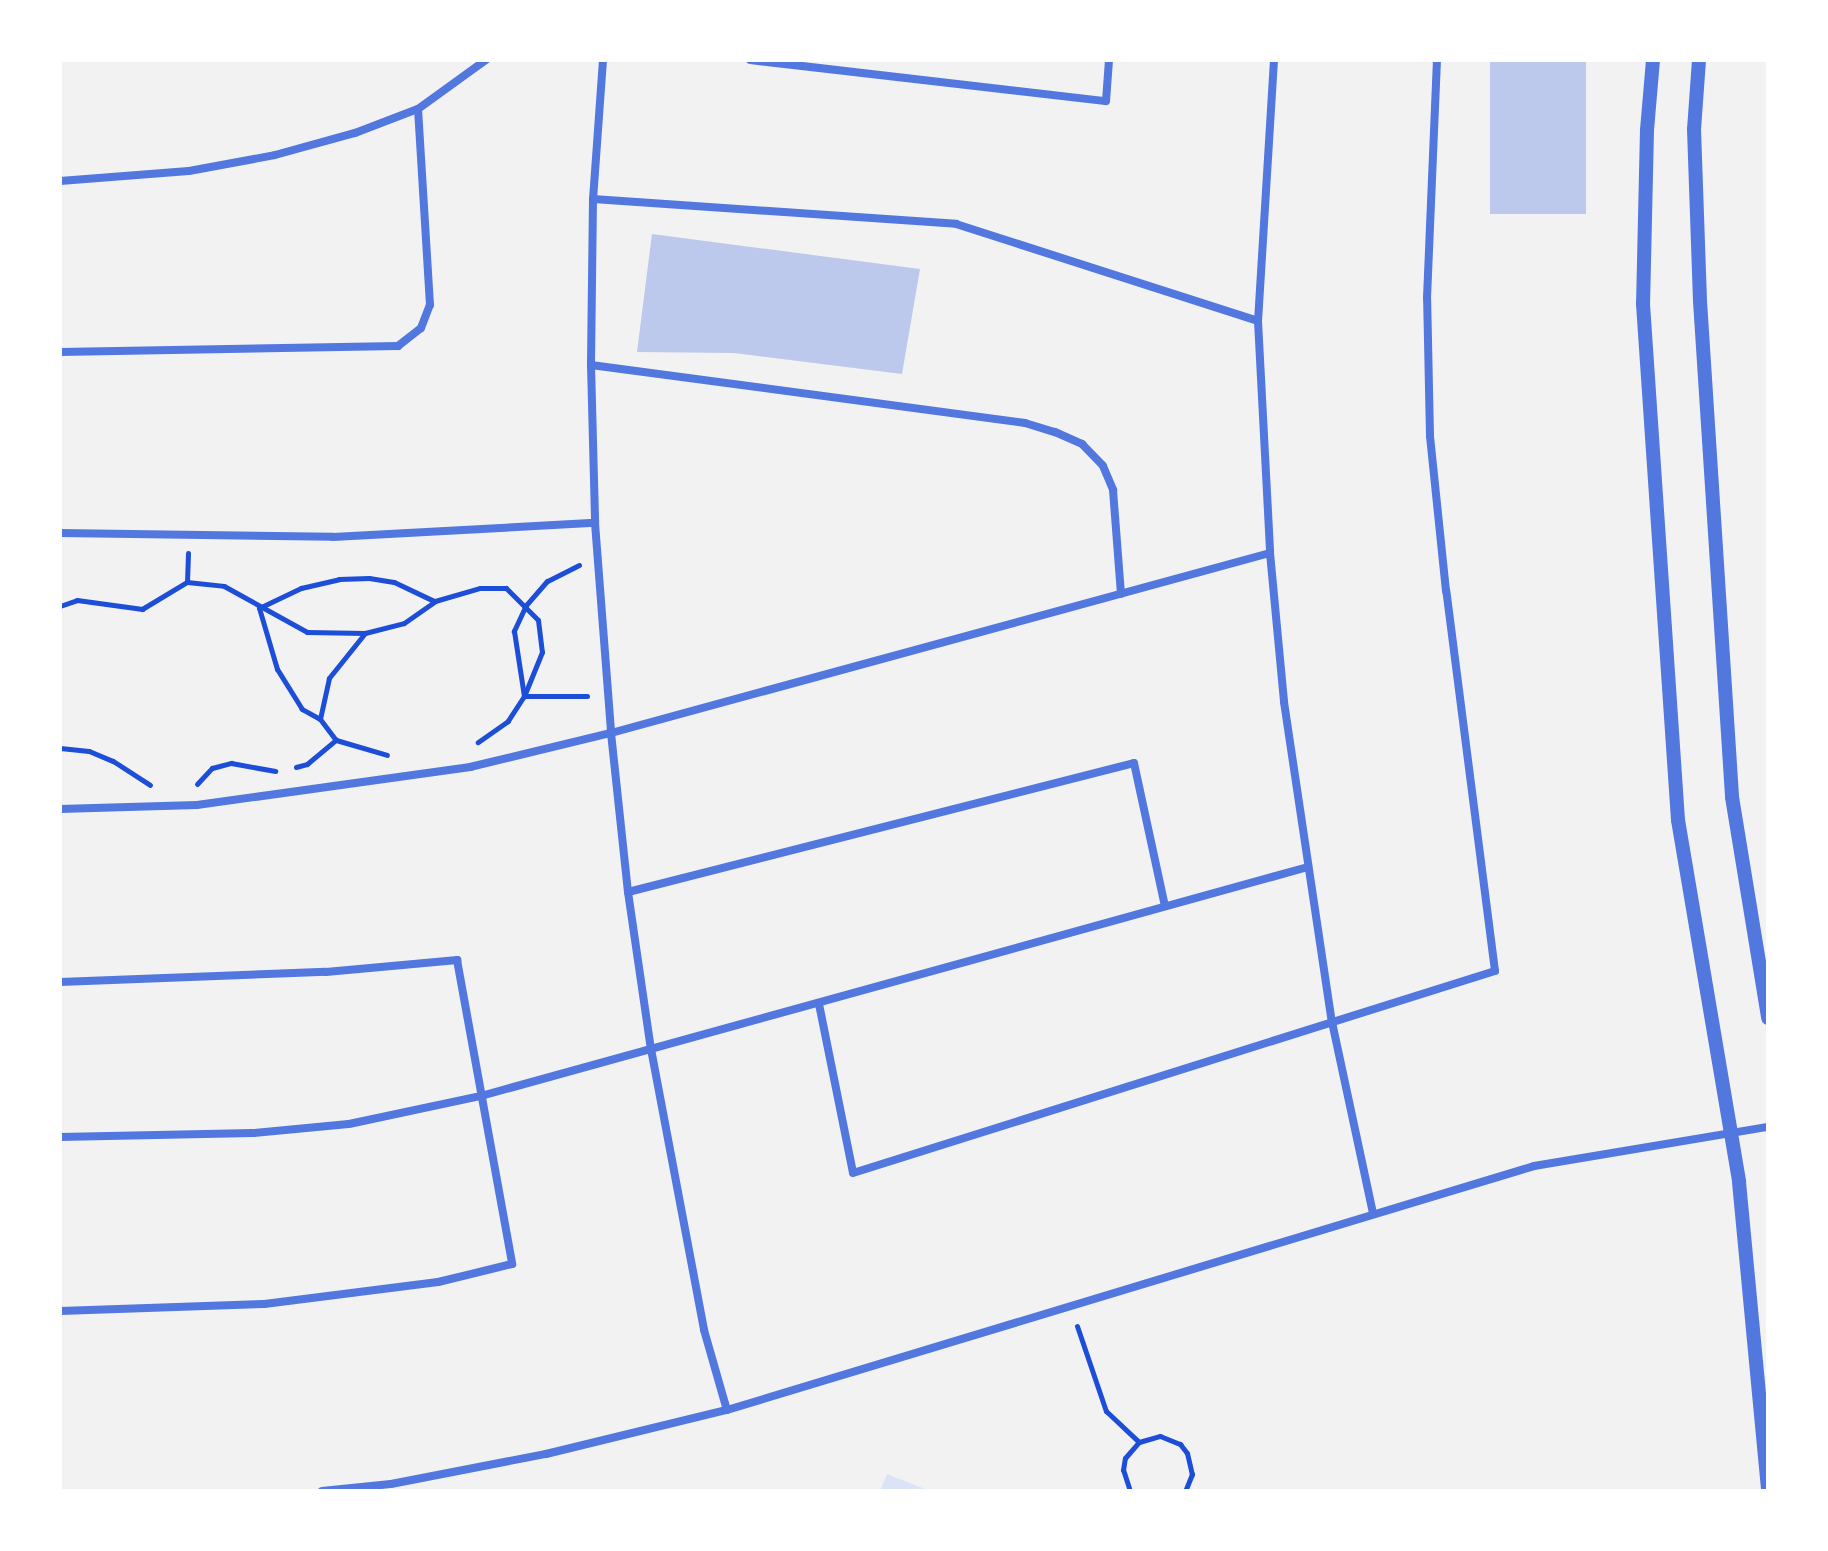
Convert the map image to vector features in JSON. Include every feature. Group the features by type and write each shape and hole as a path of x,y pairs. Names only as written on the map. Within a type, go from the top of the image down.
{"street":[{"path":"60,181 189,171 275,155 355,133 418,109 486,60"},
{"path":"603,60 593,199 591,365 595,523 611,733 628,892 651,1049 704,1330 727,1410"},
{"path":"750,60 1106,101 1109,60"},
{"path":"1274,60 1258,321 1270,553 1284,702 1332,1022 1373,1214"},
{"path":"819,1004 853,1173 1495,971 1430,436 1427,298 1437,60"},
{"path":"1653,60 1647,130 1643,304 1678,820 1739,1182 1768,1491"},
{"path":"1699,60 1694,129 1700,301 1732,797 1768,1018"},
{"path":"60,352 398,346 421,328 430,305 418,109"},
{"path":"593,199 956,224 1258,321"},
{"path":"591,365 1025,423 1055,432 1082,444 1103,466 1113,490 1121,594"},
{"path":"60,533 333,537 595,523"},
{"path":"60,809 197,805 470,767 611,733 1270,553"},
{"path":"628,892 1134,763 1165,906"},
{"path":"60,1137 253,1133 335,1126 481,1096 1308,867"},
{"path":"60,982 326,972 457,960 512,1264 438,1282 264,1304 60,1311"},
{"path":"322,1491 391,1484 546,1454 727,1410 1534,1166 1768,1127"}],"path":[{"path":"524,696 514,631 526,605 547,581 597,555"},
{"path":"259,608 301,588 354,579 394,582 435,601"},
{"path":"60,606 77,600 142,609 187,582 224,586 307,632 365,633 404,623 435,601 480,588 506,588 538,620 542,652 524,696 508,721 472,746"},
{"path":"259,608 277,669 302,709 320,719 336,740 379,755 392,755"},
{"path":"320,719 329,678 365,633"},
{"path":"524,696 608,696"},
{"path":"191,790 212,768 231,763 281,772 307,764 336,740"},
{"path":"60,748 89,751 113,761 147,784 162,786"},
{"path":"1071,1306 1088,1366 1106,1411 1139,1442"},
{"path":"1119,1491 1130,1491 1123,1470 1131,1449 1139,1442 1160,1436 1180,1444 1191,1463 1192,1474 1185,1491"}],"shaded area":[{"path":"887,1474 930,1491 880,1491"}],"building":[{"path":"1490,60 1586,60 1586,214 1490,214"},
{"path":"652,234 920,269 902,374 734,353 637,352"}]}
